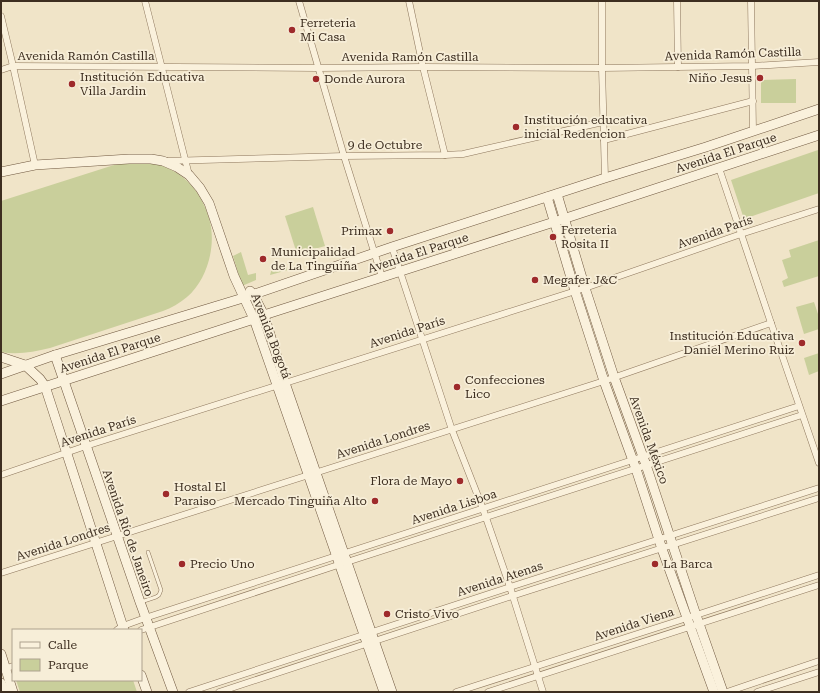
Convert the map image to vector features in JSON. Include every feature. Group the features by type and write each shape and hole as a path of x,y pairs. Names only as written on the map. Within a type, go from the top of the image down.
{"street":[{"path":"145,1 189,175"},
{"path":"299,1 344,156 382,277"},
{"path":"409,1 423,67 445,156"},
{"path":"602,1 605,178"},
{"path":"677,1 678,67"},
{"path":"751,1 753,131"},
{"path":"1,16 35,165"},
{"name":"Avenida Ramón Castilla","path":"1,70 13,66 602,68 752,66 819,62"},
{"path":"604,140 753,101"},
{"name":"Avenida El Parque","path":"1,374 42,359 243,298 392,247 706,147 819,109"},
{"name":"9 de Octubre","path":"163,161 344,156 445,156 463,154 603,122"},
{"name":"Avenida El Parque","path":"1,401 43,382 64,380 254,319 265,318 382,277 819,135"},
{"name":"Avenida Bogotá","path":"1,172 35,165 151,159 163,161 177,167 189,175 200,188 209,203 243,298 254,319 281,384 369,638 384,692"},
{"path":"719,168 819,463"},
{"name":"Avenida México","path":"557,194 614,378 672,540 693,621 714,692"},
{"name":"Avenida México","path":"547,197 604,381 661,544 723,692"},
{"name":"Avenida París","path":"1,476 86,446 585,288 741,234 819,209"},
{"path":"392,247 452,430 486,517 510,587 543,692"},
{"path":"238,285 254,294"},
{"name":"Avenida Bogotá","path":"254,294 265,318 281,384"},
{"name":"Avenida Londres","path":"1,573 614,378 771,323"},
{"name":"Avenida Río de Janeiro","path":"55,355 140,602 145,618 145,629 173,692"},
{"path":"1,357 25,365 43,382"},
{"path":"42,359 40,370 43,382 96,543 121,629"},
{"path":"1,365 1,370"},
{"name":"Avenida Lisboa","path":"121,629 145,618 486,517 799,406"},
{"name":"Avenida Lisboa","path":"145,629 483,509 802,415"},
{"name":"Avenida Atenas","path":"189,692 512,596 819,488"},
{"name":"Avenida Atenas","path":"219,692 510,587 819,498"},
{"name":"Avenida Viena","path":"488,692 538,676 693,621 819,574"},
{"name":"Avenida Viena","path":"456,692 535,667 819,585"},
{"name":"Avenida Bogotá","path":"369,638 392,692"},
{"path":"1,654 7,668 13,692"},
{"path":"727,692 819,661"},
{"path":"757,692 819,672"},
{"path":"142,678 147,692"},
{"path":"1,683 5,692"}],"lane":[{"path":"140,602 156,597 159,595 161,590 148,552"}],"green space":[{"path":"796,79 796,103 761,103 761,80"},
{"path":"818,150 819,193 744,219 731,180"},
{"path":"126,162 151,163 172,170 190,183 198,194 208,214 212,232 211,252 205,272 200,282 184,299 163,311 50,348 26,353 1,352 1,201"},
{"path":"313,207 325,246 297,254 285,216"},
{"path":"819,240 819,276 784,287 782,281 788,278 782,260 791,257 789,250"},
{"path":"241,252 248,275 256,273 256,280 242,286 233,256"},
{"path":"284,264 288,270 270,275 272,268"},
{"path":"814,302 819,317 819,329 804,334 796,307"},
{"path":"819,353 819,371 809,375 804,358"},
{"path":"16,681 133,681 137,692 20,692"}],"place":[{"name":"Ferreteria Mi Casa","path":"292,30"},
{"name":"Niño Jesus","path":"760,78"},
{"name":"Donde Aurora","path":"316,79"},
{"name":"Institución Educativa Villa Jardin","path":"72,84"},
{"name":"Institución educativa inicial Redencion","path":"516,127"},
{"name":"Primax","path":"390,231"},
{"name":"Ferreteria Rosita II","path":"553,237"},
{"name":"Municipalidad de La Tinguiña","path":"263,259"},
{"name":"Megafer J&C","path":"535,280"},
{"name":"Institución Educativa Daniel Merino Ruiz","path":"802,343"},
{"name":"Confecciones Lico","path":"457,387"},
{"name":"Flora de Mayo","path":"460,481"},
{"name":"Hostal El Paraiso","path":"166,494"},
{"name":"Mercado Tinguiña Alto","path":"375,501"},
{"name":"Precio Uno","path":"182,564"},
{"name":"La Barca","path":"655,564"},
{"name":"Cristo Vivo","path":"387,614"}]}
